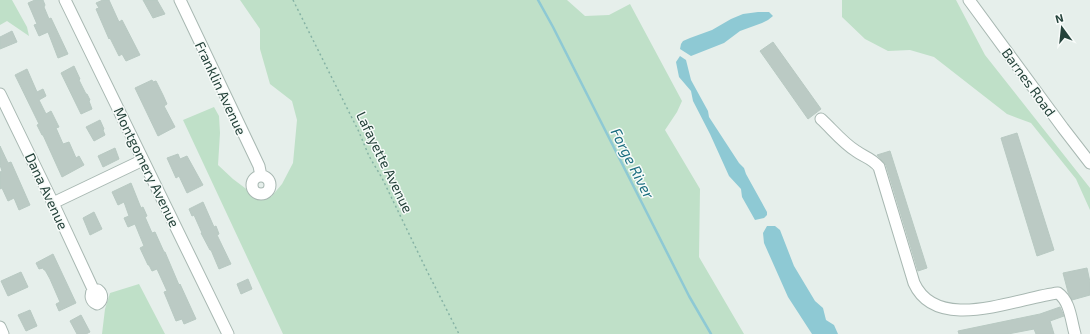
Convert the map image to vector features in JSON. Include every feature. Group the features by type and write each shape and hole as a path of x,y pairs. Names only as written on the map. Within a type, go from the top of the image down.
{"street":[{"name":"Montgomery Avenue","path":"65,0 228,334"},
{"name":"Franklin Avenue","path":"180,0 259,166 262,176"},
{"name":"Barnes Road","path":"969,0 1090,163"},
{"name":"Dana Avenue","path":"0,94 93,289"},
{"path":"820,118 856,152 874,161 878,167 914,283 922,297 942,310 960,313 1058,293 1064,297 1067,303 1075,334"},
{"path":"53,203 143,160"},
{"path":"0,327 4,334"}],"path":[{"name":"Lafayette Avenue","path":"293,0 359,132 369,156 382,178 459,334"}],"green space":[{"path":"0,0 12,0 27,27 29,36 7,21 0,25"},
{"path":"240,0 567,0 585,16 609,15 630,4 682,101 677,112 665,130 700,189 699,257 744,334 283,334 183,120 214,107 219,116 220,133 218,165 233,179 253,194 271,197 282,184 293,163 297,120 292,101 270,84 260,49 260,29"},
{"path":"842,0 956,0 985,55 1090,188 1090,210 1076,179 1031,123 1007,114 934,57 910,50 888,51 865,39 842,17"},
{"path":"139,284 165,334 102,334 105,309 110,293"}],"water":[{"path":"769,12 773,16 762,23 740,31 724,43 691,56 680,49 683,41 712,30 743,14"},
{"path":"680,56 686,60 691,80 708,111 709,117 739,163 744,168 767,212 767,215 764,218 755,220 742,197 741,189 729,176 693,101 691,91 679,77 676,62"},
{"path":"767,226 775,226 780,230 794,266 815,301 823,308 826,320 834,325 838,334 812,334 788,297 764,243 763,233"}],"building":[{"path":"35,0 43,0 49,19 51,18 68,54 58,58 48,32 39,36 34,25 37,24 28,3"},
{"path":"103,0 109,0 119,22 122,20 140,55 126,61 122,54 119,56 110,38 109,39 96,9 99,8 96,3"},
{"path":"143,0 157,0 165,14 153,18"},
{"path":"12,31 17,42 0,49 0,37"},
{"path":"773,42 821,109 808,119 760,51"},
{"path":"74,66 80,79 79,80 90,100 92,109 81,114 61,73"},
{"path":"27,69 37,92 43,89 46,96 39,100 46,114 51,111 59,127 56,128 63,144 69,142 76,158 79,156 84,165 62,177 37,125 39,124 15,75"},
{"path":"152,80 153,82 156,81 163,95 167,104 164,106 175,127 158,136 135,88"},
{"path":"100,120 105,135 94,141 86,127"},
{"path":"1017,133 1054,250 1037,256 1001,138"},
{"path":"0,146 8,163 11,162 30,205 19,210 14,198 8,201 2,188 0,189 0,172 2,171 0,165"},
{"path":"115,148 119,159 103,167 98,156"},
{"path":"890,151 927,268 918,271 886,165 877,155"},
{"path":"178,154 180,159 187,156 203,185 187,193 179,176 176,178 167,158"},
{"path":"131,183 141,208 143,207 147,216 145,217 152,233 155,232 196,319 184,324 182,319 176,321 164,292 167,291 157,269 152,271 140,248 144,246 135,224 128,227 124,218 129,216 124,202 118,205 112,192"},
{"path":"203,202 214,227 216,226 219,234 217,235 231,264 219,269 211,250 201,233 194,215 192,216 189,209"},
{"path":"94,212 102,229 90,235 83,218"},
{"path":"53,254 76,303 59,311 56,304 60,302 50,279 45,270 43,268 39,269 36,263"},
{"path":"1087,268 1090,282 1090,295 1072,300 1068,292 1063,273"},
{"path":"21,272 28,287 8,296 1,281"},
{"path":"248,279 252,289 241,294 237,284"},
{"path":"1060,307 1064,316 1050,321 1054,334 1036,334 1034,329 1008,334 959,334 958,331 1040,314"},
{"path":"30,310 37,326 26,331 18,315"},
{"path":"81,315 90,332 86,334 77,334 70,321"}],"waterway":[{"name":"Forge River","path":"538,0 689,296 711,334"}]}
